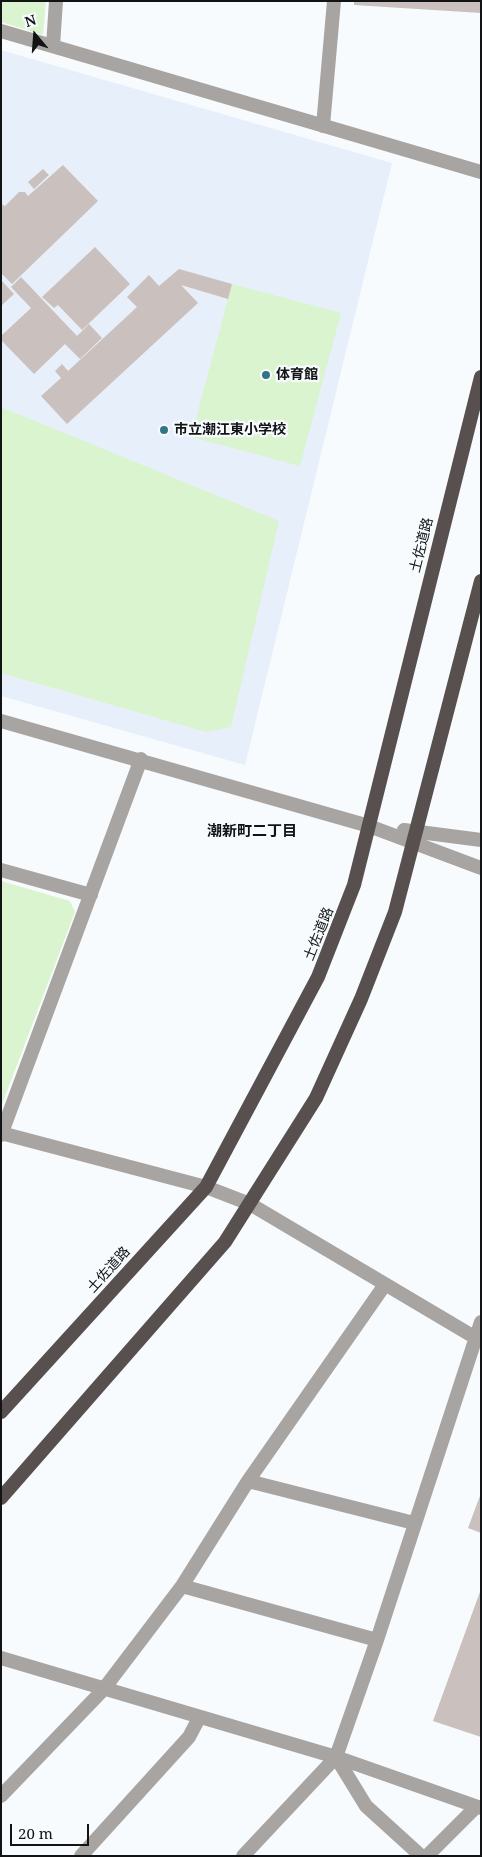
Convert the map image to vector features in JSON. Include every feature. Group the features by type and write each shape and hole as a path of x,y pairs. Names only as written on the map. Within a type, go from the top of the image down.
{"highway":[{"name":"土佐道路","path":"1,1412 206,1187 318,977 350,901 481,377"},
{"path":"1,1498 225,1242 316,1098 357,1008 395,912 481,581"}],"street":[{"path":"53,46 56,1"},
{"path":"323,126 334,1"},
{"path":"1,31 481,172"},
{"path":"1,721 141,759 369,826 415,837 481,840"},
{"path":"141,759 2,1134 206,1187 250,1204 384,1286 478,1340"},
{"path":"415,837 481,868"},
{"path":"1,870 91,895"},
{"path":"1,1796 103,1690 182,1586 248,1481 384,1286"},
{"path":"243,1856 336,1757 377,1640 414,1523 478,1340 481,1322"},
{"path":"248,1481 414,1523"},
{"path":"182,1586 377,1640"},
{"path":"1,1658 103,1690 336,1757 479,1807 427,1856"},
{"path":"81,1856 189,1737 200,1718"},
{"path":"336,1757 366,1806 421,1856"}],"shaded area":[{"name":"市立潮江東小学校","path":"1,50 392,163 245,765 1,696"}],"green space":[{"path":"1,1 46,1 43,35 1,22"},
{"name":"体育館","path":"232,284 341,313 300,466 191,437"},
{"path":"1,407 279,521 231,727 206,732 1,673"},
{"path":"1,881 70,901 75,912 1,1107"}],"building":[{"path":"354,1 481,1 481,13 354,5"},
{"path":"63,165 98,201 12,284 1,273 1,204 5,206 19,192 25,192 28,196"},
{"path":"43,169 49,175 34,189 28,182"},
{"path":"95,247 130,284 82,330 58,305 54,308 42,297"},
{"path":"179,269 232,284 228,299 181,285 198,303 67,424 41,396 61,378 55,371 62,364 68,371 137,307 127,297 149,275 159,286"},
{"path":"21,277 77,336 89,324 102,338 80,359 65,344 34,374 1,340 1,336 31,308 11,287"},
{"path":"1,280 14,294 1,306"},
{"path":"481,1493 481,1533 468,1528"},
{"path":"481,1589 481,1737 433,1721"}],"place":[{"name":"体育館","path":"266,375"},
{"name":"市立潮江東小学校","path":"164,430"}],"district":[{"name":"潮新町二丁目","path":"252,832"}]}
